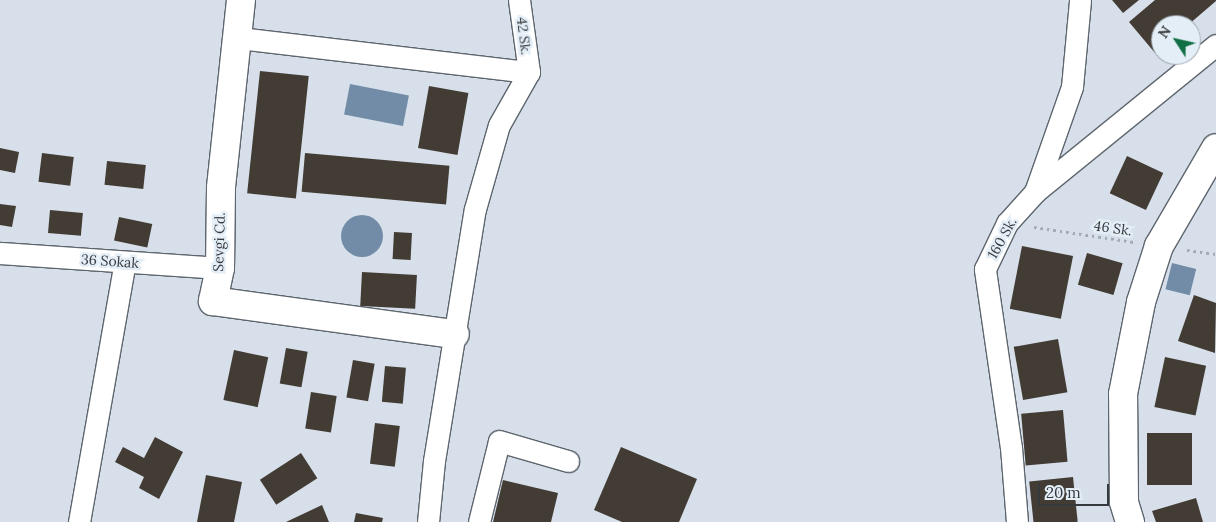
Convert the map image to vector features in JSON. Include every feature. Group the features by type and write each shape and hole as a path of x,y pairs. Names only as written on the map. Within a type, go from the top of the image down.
{"street":[{"name":"Sevgi Cd.","path":"241,0 239,38 221,188 220,268 213,301 455,334"},
{"name":"42 Sk.","path":"519,0 528,72"},
{"path":"1035,192 1072,87 1080,0"},
{"path":"239,38 528,72 496,135 475,209 429,520"},
{"name":"160 Sk.","path":"1017,522 1011,448 985,269 1007,223 1035,192 1216,45"},
{"path":"1130,522 1124,502 1122,394 1141,302 1159,246 1216,148"},
{"name":"36 Sokak","path":"0,253 220,268"},
{"path":"79,522 125,262"},
{"path":"479,522 499,441 568,461"}],"path":[{"name":"46 Sk.","path":"1007,223 1216,254"}],"water":[{"path":"350,84 409,95 403,126 344,114"},
{"path":"362,215 377,221 383,236 377,251 362,257 347,251 341,236 347,221"},
{"path":"1172,263 1196,269 1190,295 1165,289"}],"building":[{"path":"1112,0 1139,0 1123,13"},
{"path":"1155,0 1216,0 1200,15 1151,15 1151,48 1129,22"},
{"path":"260,71 309,76 296,198 247,193"},
{"path":"429,86 468,93 457,155 418,148"},
{"path":"0,148 19,152 15,173 0,170"},
{"path":"42,153 74,157 70,186 38,182"},
{"path":"305,153 449,166 446,204 302,192"},
{"path":"1127,156 1163,173 1146,210 1110,193"},
{"path":"107,161 146,165 143,189 104,185"},
{"path":"0,204 16,206 12,227 0,225"},
{"path":"50,210 83,213 81,236 48,233"},
{"path":"119,217 152,224 147,248 114,240"},
{"path":"394,232 412,233 411,260 393,259"},
{"path":"1022,246 1073,256 1061,319 1010,309"},
{"path":"1087,253 1123,263 1113,295 1078,285"},
{"path":"362,272 417,275 415,309 360,306"},
{"path":"1194,295 1216,303 1215,353 1178,341"},
{"path":"1058,339 1067,392 1023,400 1014,347"},
{"path":"286,348 308,352 301,387 280,383"},
{"path":"234,350 268,357 258,407 223,400"},
{"path":"1165,357 1206,366 1195,416 1154,407"},
{"path":"353,360 375,364 368,401 346,397"},
{"path":"385,366 406,368 403,404 382,402"},
{"path":"311,392 337,396 331,433 305,429"},
{"path":"1063,410 1068,462 1026,465 1021,414"},
{"path":"375,423 400,426 395,467 370,464"},
{"path":"1147,433 1192,433 1192,485 1147,485"},
{"path":"155,437 183,452 159,499 139,488 144,477 115,462 123,447 144,458"},
{"path":"621,447 697,479 679,522 622,522 594,510"},
{"path":"301,453 317,478 276,505 260,480"},
{"path":"206,475 242,482 234,522 197,522"},
{"path":"1073,477 1078,522 1033,522 1029,482"},
{"path":"503,480 558,493 551,522 493,522"},
{"path":"1196,498 1203,522 1156,522 1152,511"},
{"path":"322,505 329,522 286,522"},
{"path":"356,513 383,518 382,522 354,522"}]}
